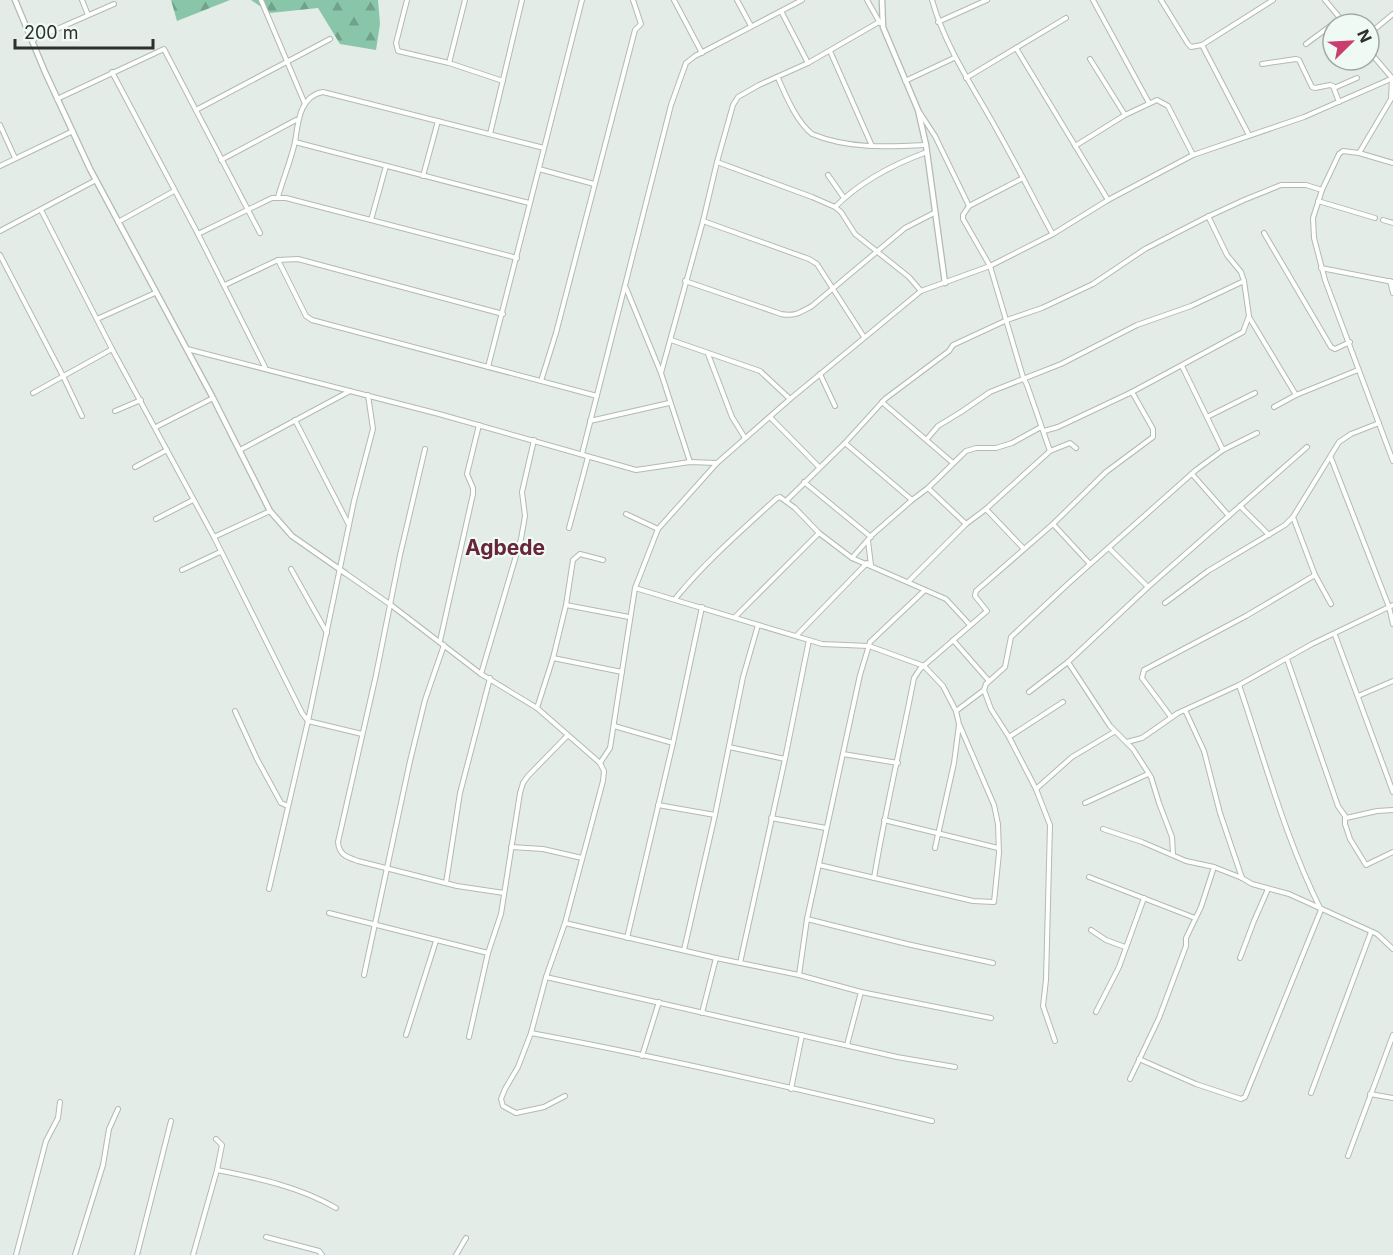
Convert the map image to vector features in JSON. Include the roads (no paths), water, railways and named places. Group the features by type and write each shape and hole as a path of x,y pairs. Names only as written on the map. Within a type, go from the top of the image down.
{"street":[{"path":"15,0 57,99 96,180 213,398 270,511 292,536 391,605 482,674 537,708 600,763 604,771 603,781 565,923 546,977 531,1033 518,1067 501,1100 503,1106 516,1113 544,1107 565,1096"},
{"path":"82,0 88,15"},
{"path":"261,0 305,104"},
{"path":"407,0 396,43 401,53 449,63 503,81"},
{"path":"449,63 465,0"},
{"path":"490,134 522,0"},
{"path":"488,367 582,0"},
{"path":"542,381 564,305 635,30 641,24 633,0"},
{"path":"674,0 702,53"},
{"path":"737,0 751,26"},
{"path":"582,454 671,105 686,63 801,0"},
{"path":"867,0 884,27"},
{"path":"882,0 884,27 905,81 918,110 936,136 969,206"},
{"path":"932,0 938,21 954,58 998,131 1053,234"},
{"path":"938,21 987,0"},
{"path":"1093,0 1149,103"},
{"path":"1162,0 1191,46 1202,45 1274,0"},
{"path":"1325,0 1335,12"},
{"path":"32,40 114,4"},
{"path":"781,11 808,63"},
{"path":"1381,24 1393,14"},
{"path":"966,78 1066,18"},
{"path":"661,373 735,100 759,85 808,63 879,22"},
{"path":"1306,44 1321,33"},
{"path":"196,110 330,39"},
{"path":"1202,45 1249,135"},
{"path":"1016,48 1108,200"},
{"path":"57,99 164,49 260,233"},
{"path":"830,51 873,146"},
{"path":"905,81 954,58"},
{"path":"1090,59 1125,115"},
{"path":"1262,64 1299,60 1312,87 1330,85 1334,88 1339,102"},
{"path":"1359,153 1391,99 1392,78 1381,65"},
{"path":"112,72 225,285 266,368"},
{"path":"778,78 788,100 812,134 850,145 926,144"},
{"path":"1334,88 1357,78"},
{"path":"600,763 610,748 635,588 658,529 717,463 790,399 921,291 990,266 1053,234 1108,200 1193,155 1304,117 1392,78"},
{"path":"278,197 295,142 297,120 305,104 316,93 323,92 544,148"},
{"path":"1075,146 1125,115 1157,100 1168,106 1193,155"},
{"path":"918,110 926,144 945,283"},
{"path":"221,160 297,120"},
{"path":"423,176 438,121"},
{"path":"0,125 15,158"},
{"path":"0,166 73,131"},
{"path":"295,142 529,203"},
{"path":"1393,163 1343,151 1339,154 1322,190 1313,218 1321,268 1393,461"},
{"path":"835,207 844,198 902,161 927,152"},
{"path":"717,162 835,207 841,212 855,234 909,277 921,291"},
{"path":"371,220 386,166"},
{"path":"538,169 594,184"},
{"path":"828,175 844,198"},
{"path":"1023,178 969,206 963,219 990,266 1023,378 1050,451"},
{"path":"0,231 96,180"},
{"path":"786,501 845,443 882,402 949,351 953,345 1093,284 1145,249 1208,216 1281,185 1306,185 1322,190"},
{"path":"118,222 174,191"},
{"path":"198,234 278,197 517,258"},
{"path":"1318,201 1375,218"},
{"path":"41,210 112,350 156,427 213,537 300,710 308,721 362,734"},
{"path":"685,281 791,316 812,306 906,228 934,213"},
{"path":"1208,216 1227,255 1241,272 1249,316 1296,395"},
{"path":"1383,220 1393,223"},
{"path":"703,221 809,259 817,264 864,336"},
{"path":"1264,233 1332,347 1335,349 1350,342"},
{"path":"0,255 82,416"},
{"path":"225,285 278,260 298,259 503,314"},
{"path":"278,260 306,316 312,321 597,396"},
{"path":"1321,268 1392,281 1393,293"},
{"path":"927,439 938,426 980,398 1061,364 1137,325 1191,306 1244,281"},
{"path":"626,287 661,373 690,462"},
{"path":"97,319 155,293"},
{"path":"852,558 869,539 970,449 996,448 1042,429 1058,427 1132,392 1243,333 1249,316"},
{"path":"671,340 760,371 790,399"},
{"path":"187,349 350,390 636,470 690,462 717,463"},
{"path":"33,393 112,350"},
{"path":"708,353 732,417 745,438"},
{"path":"1182,366 1223,450"},
{"path":"1274,407 1296,395 1358,369"},
{"path":"820,374 835,406"},
{"path":"240,450 350,390"},
{"path":"874,878 914,678 924,666 987,611 975,593 1023,548 1053,524 1106,472 1153,437 1153,429 1132,392"},
{"path":"1207,417 1255,393"},
{"path":"269,889 343,571 349,526 373,429 368,395"},
{"path":"156,427 213,398"},
{"path":"115,411 141,400"},
{"path":"882,402 952,463"},
{"path":"590,421 669,403"},
{"path":"770,417 819,467"},
{"path":"296,420 349,526"},
{"path":"1165,603 1208,571 1285,525 1293,517 1339,442 1344,437 1379,423"},
{"path":"440,641 473,494 467,474 479,425"},
{"path":"956,711 984,690 989,681 1005,667 1011,637 1090,564 1192,474 1223,450 1257,433"},
{"path":"482,674 521,539 525,516 522,492 534,440"},
{"path":"845,443 912,500"},
{"path":"908,582 966,524 1050,451 1070,443 1076,448"},
{"path":"1029,692 1068,662 1148,587 1307,447"},
{"path":"425,449 338,842 339,849 346,857 446,883 504,893"},
{"path":"135,466 167,450"},
{"path":"568,528 588,456"},
{"path":"1331,457 1391,606 1393,624"},
{"path":"1192,474 1229,516"},
{"path":"797,635 869,564 869,539 804,482"},
{"path":"928,488 966,524"},
{"path":"675,599 692,579 780,497 852,558 946,599 970,625"},
{"path":"156,519 193,500"},
{"path":"1240,506 1269,535"},
{"path":"986,509 1023,548"},
{"path":"213,537 270,511"},
{"path":"626,514 658,529"},
{"path":"1293,517 1315,575 1331,604"},
{"path":"1053,524 1090,564"},
{"path":"735,617 819,532"},
{"path":"1109,548 1148,587"},
{"path":"182,570 220,552"},
{"path":"537,708 566,605 573,560 580,554 603,561"},
{"path":"291,568 327,633"},
{"path":"1171,717 1142,678 1144,670 1246,616 1315,575"},
{"path":"635,588 809,640 830,645 869,646 924,666 943,686 956,711 959,724 994,805 998,824 994,902 991,904 819,865"},
{"path":"799,975 807,919 826,828 860,675 869,646 879,632 926,590"},
{"path":"566,605 629,617"},
{"path":"1127,742 1142,738 1171,717 1239,685 1391,606"},
{"path":"627,938 702,608"},
{"path":"684,950 743,677 758,625"},
{"path":"1334,634 1393,792"},
{"path":"740,963 809,640"},
{"path":"953,640 989,681"},
{"path":"364,975 410,761 426,700 444,645"},
{"path":"553,657 622,672"},
{"path":"1287,659 1338,806 1346,818 1345,824 1350,839 1366,865 1393,852"},
{"path":"1068,662 1114,732 1127,742 1148,774 1172,837 1173,855"},
{"path":"446,883 460,793 490,678"},
{"path":"1358,696 1393,681"},
{"path":"1139,1059 1204,1087 1241,1099 1245,1097 1321,910 1307,883 1286,829 1239,685"},
{"path":"984,690 991,709 1036,789 1050,825 1046,980 1043,1006 1055,1041"},
{"path":"1009,738 1064,702"},
{"path":"1185,710 1204,751 1220,813 1242,878"},
{"path":"235,711 262,770 281,803 288,806"},
{"path":"935,848 954,763 959,724"},
{"path":"614,726 673,743"},
{"path":"1036,789 1072,758 1114,732"},
{"path":"469,1037 488,953 501,915 523,783 567,736"},
{"path":"729,747 785,759"},
{"path":"843,754 898,763"},
{"path":"1085,803 1148,774"},
{"path":"658,805 714,815"},
{"path":"1346,818 1393,810"},
{"path":"771,818 826,828"},
{"path":"884,820 998,848"},
{"path":"1103,829 1186,861 1214,867 1268,890 1288,894 1354,923 1383,939 1393,949"},
{"path":"511,847 543,849 582,858"},
{"path":"1130,1079 1159,1018 1214,867"},
{"path":"1089,877 1195,918"},
{"path":"1240,958 1268,890"},
{"path":"1096,1012 1119,967 1144,898"},
{"path":"329,913 488,953"},
{"path":"807,919 993,963"},
{"path":"565,923 799,975 861,992 991,1018"},
{"path":"1091,930 1106,940 1125,947"},
{"path":"1311,1093 1371,932"},
{"path":"406,1035 436,941"},
{"path":"702,1013 716,958"},
{"path":"546,977 955,1067"},
{"path":"847,1045 861,992"},
{"path":"642,1056 658,1002"},
{"path":"531,1033 739,1075 932,1121"},
{"path":"791,1089 802,1035"},
{"path":"1348,1156 1393,1035"},
{"path":"1385,1057 1393,1052"},
{"path":"1370,1094 1393,1098"},
{"path":"16,1255 46,1141 58,1118 60,1102"},
{"path":"75,1255 103,1165 110,1129 117,1110"},
{"path":"136,1255 171,1121"},
{"path":"193,1255 222,1145 216,1139"},
{"path":"217,1170 308,1192 336,1208"},
{"path":"266,1237 319,1251 322,1255"},
{"path":"456,1255 466,1238"}],"district":[{"name":"Agbede","path":"505,547"}]}
